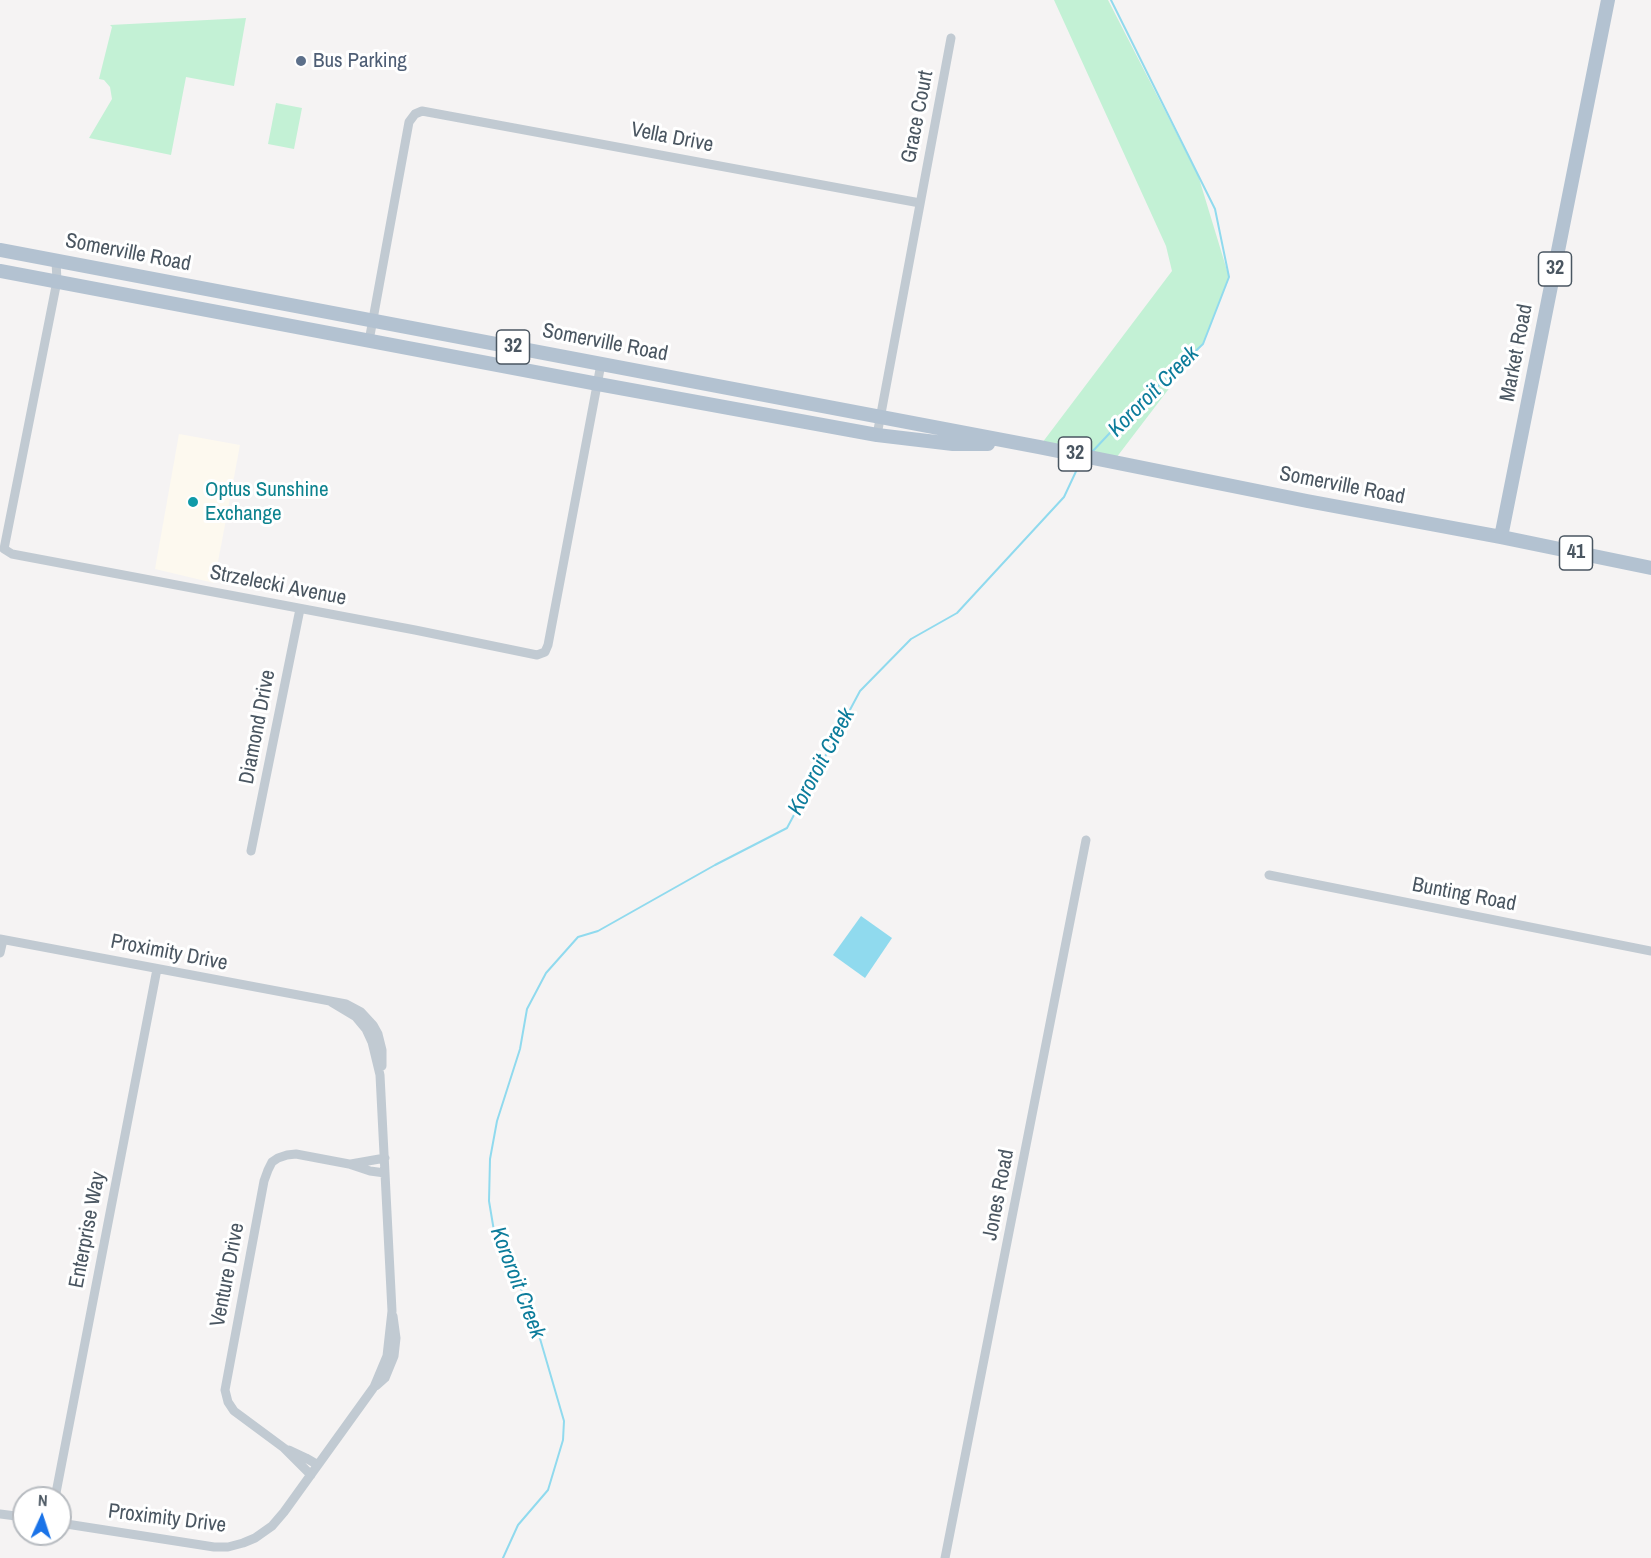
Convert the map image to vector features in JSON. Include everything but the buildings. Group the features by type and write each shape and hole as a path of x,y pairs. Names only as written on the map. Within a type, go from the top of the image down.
{"main road":[{"name":"Market Road","path":"1501,537 1608,0"},
{"name":"Somerville Road","path":"0,250 1026,445 1651,568"},
{"name":"Somerville Road","path":"0,271 877,435 953,444 1026,445"}],"street":[{"name":"Grace Court","path":"920,202 951,38"},
{"name":"Vella Drive","path":"369,341 409,122 415,114 422,111 920,202"},
{"path":"877,435 920,202"},
{"name":"Strzelecki Avenue","path":"57,261 57,281 4,549 12,554 537,655 545,652 550,633 601,364"},
{"name":"Diamond Drive","path":"251,851 300,609"},
{"name":"Jones Road","path":"945,1558 1086,840"},
{"name":"Bunting Road","path":"1269,875 1651,951"},
{"path":"0,953 1,940"},
{"name":"Proximity Drive","path":"1,940 331,1002 356,1017 366,1029 372,1042 380,1075 392,1311 387,1356 374,1388 272,1526 255,1538 228,1547 204,1546 72,1525"},
{"name":"Enterprise Way","path":"57,1486 157,969"},
{"name":"Venture Drive","path":"311,1475 284,1448 234,1411 228,1402 225,1390 264,1181 272,1162 287,1155 296,1154 385,1173"},
{"name":"Venture Drive","path":"349,1164 384,1158"},
{"name":"Venture Drive","path":"284,1448 318,1465"}],"shaded area":[{"name":"Optus Sunshine Exchange","path":"179,434 240,445 214,583 155,569"}],"green space":[{"path":"1054,0 1108,0 1198,175 1229,277 1203,344 1113,462 1039,447 1172,271 1166,246"},
{"path":"246,18 234,86 186,77 171,155 89,138 112,99 110,87 104,80 99,79 112,27 110,25"},
{"path":"276,103 302,108 294,149 268,144"}],"water":[{"path":"861,916 892,938 865,978 833,955"}],"waterway":[{"name":"Kororoit Creek","path":"1091,453 1122,420 1203,344 1229,277 1215,209 1111,0"},
{"name":"Kororoit Creek","path":"503,1558 518,1525 548,1490 563,1440 564,1421 534,1318 494,1231 489,1201 490,1159 497,1121 520,1049 527,1009 546,973 578,937 598,931 715,865 787,828 860,691 911,639 957,613 1064,497 1079,465 1083,462"}],"place":[{"name":"Bus Parking","path":"301,61"},
{"name":"Optus Sunshine Exchange","path":"193,502"}]}
